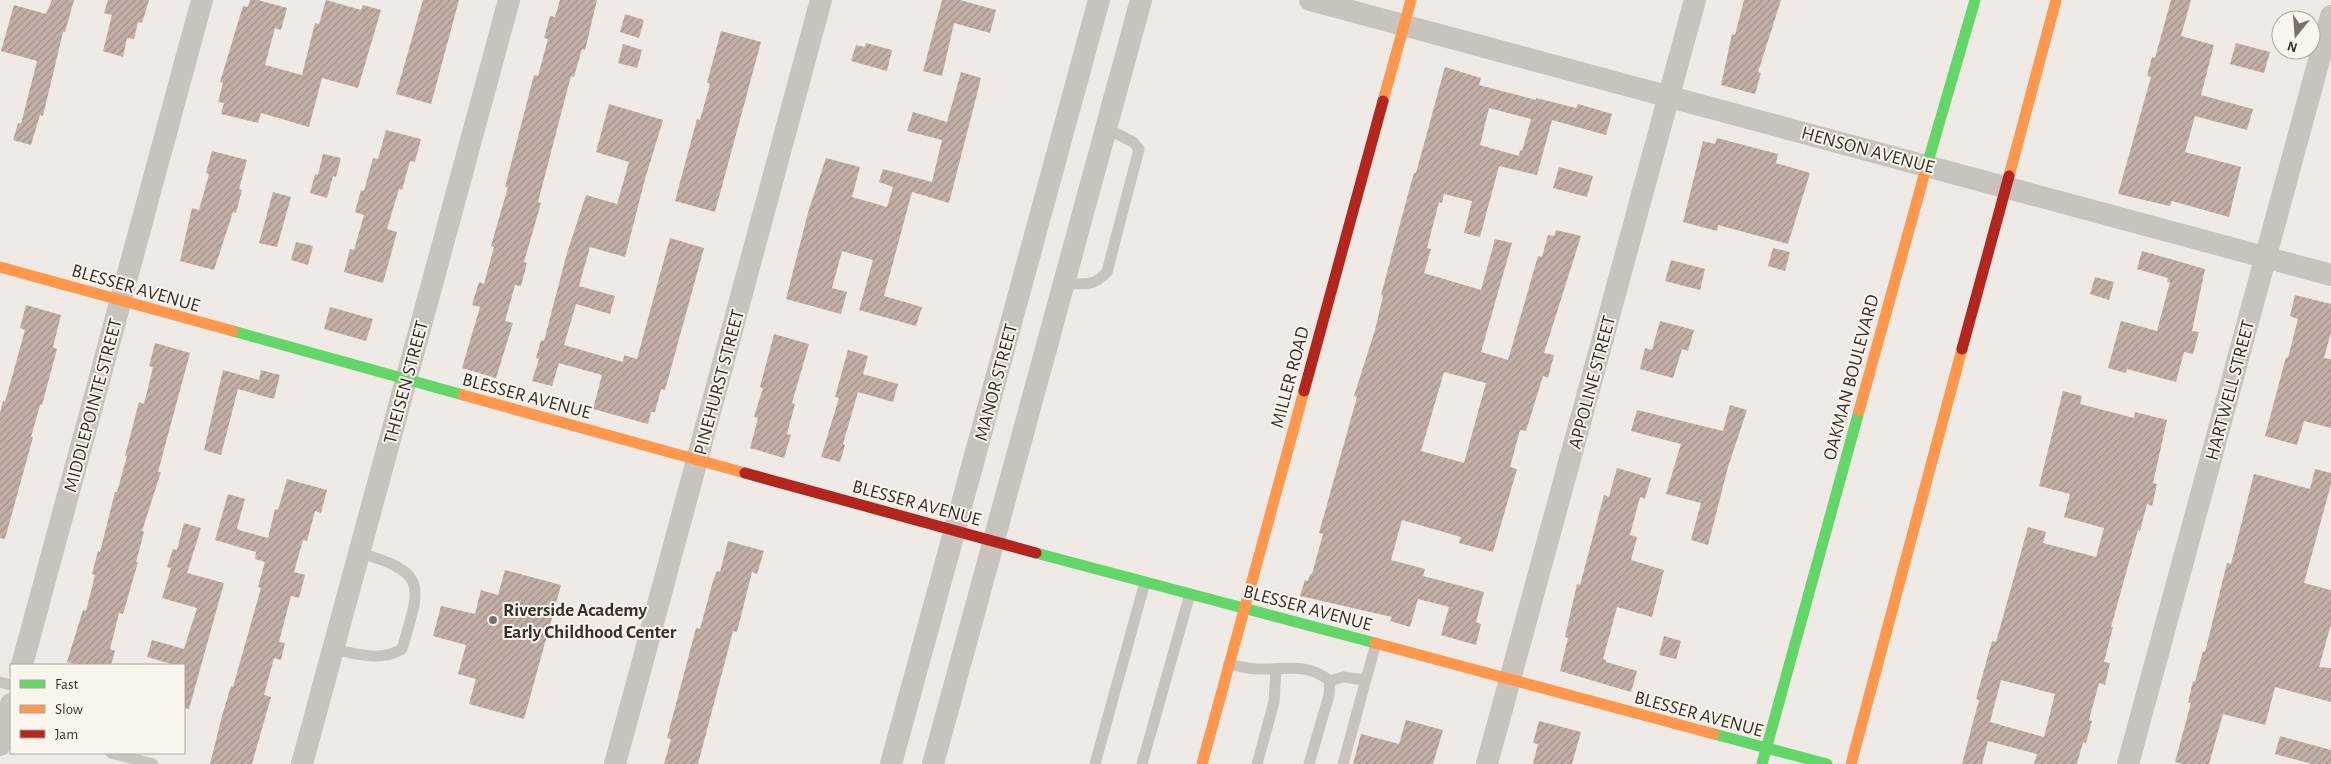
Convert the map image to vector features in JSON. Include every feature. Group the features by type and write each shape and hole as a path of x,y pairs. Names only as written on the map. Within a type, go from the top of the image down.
{"street":[{"name":"MIDDLEPOINTE STREET","path":"22,664 202,0"},
{"name":"THEISEN STREET","path":"302,764 509,0"},
{"name":"PINEHURST STREET","path":"615,764 821,0"},
{"name":"MANOR STREET","path":"891,764 1099,0"},
{"path":"933,764 1141,0"},
{"name":"HENSON AVENUE","path":"1310,0 1927,164 2331,275"},
{"name":"MILLER ROAD","path":"1202,764 1411,0"},
{"name":"APPOLINE STREET","path":"1487,764 1695,0"},
{"name":"OAKMAN BOULEVARD","path":"1762,764 1974,0"},
{"path":"1851,764 2056,0"},
{"name":"HARTWELL STREET","path":"2128,764 2331,16"},
{"name":"BLESSER AVENUE","path":"0,267 1145,582 1827,764"}],"lane":[{"path":"1064,283 1090,285 1100,280 1107,272 1138,149 1133,142 1106,128"},
{"path":"333,649 372,658 392,655 402,649 416,602 414,581 404,570 388,561 359,553"},
{"path":"1095,764 1145,582"},
{"path":"1142,764 1190,594"},
{"path":"1343,764 1376,644"},
{"path":"1229,664 1255,670 1299,667 1320,674 1330,681"},
{"path":"1258,764 1274,702 1276,669"},
{"path":"1330,681 1343,677 1366,680"},
{"path":"1309,764 1330,695 1330,681"},
{"path":"116,754 153,764"}],"building":[{"path":"52,0 74,0 65,32 63,32 43,116 40,115 31,145 13,140 18,123 21,124 37,61 1,51 14,5 46,14"},
{"path":"108,0 149,0 142,23 138,22 134,39 127,38 123,57 103,51 112,15 104,13"},
{"path":"250,0 258,0 287,8 281,30 275,28 265,65 302,75 315,23 319,24 326,0 361,10 363,5 381,10 358,88 322,78 309,127 261,113 258,123 221,114 224,103 218,102 223,83 220,82 243,6 248,7"},
{"path":"423,0 459,0 431,104 396,94"},
{"path":"560,0 597,0 585,50 582,49 574,77 571,76 538,202 541,203 524,262 527,263 521,286 515,285 505,321 513,323 496,378 462,368 480,307 472,305 479,282 484,284 494,247 491,246 508,187 505,187 534,75 538,76 548,39 544,38 550,16 555,17"},
{"path":"942,0 960,0 996,10 990,33 954,23 942,76 923,71"},
{"path":"1744,0 1781,0 1758,72 1761,73 1755,94 1721,85 1732,34 1735,35"},
{"path":"2171,0 2191,0 2181,36 2214,45 2201,95 2253,109 2247,130 2195,116 2185,152 2241,167 2229,217 2172,201 2170,206 2118,194 2151,77 2147,76 2152,57 2155,58"},
{"path":"625,14 644,20 639,38 620,32"},
{"path":"721,31 761,42 715,212 675,201 697,119 700,120 710,84 707,83"},
{"path":"866,43 892,50 887,71 851,61 856,45 865,47"},
{"path":"2236,43 2270,52 2264,73 2230,64"},
{"path":"623,44 642,50 637,68 618,63"},
{"path":"1445,67 1481,78 1479,85 1576,108 1578,104 1612,114 1606,135 1552,120 1537,175 1499,166 1480,237 1464,233 1472,201 1444,194 1442,203 1439,202 1427,248 1431,249 1424,273 1481,290 1495,239 1512,243 1481,352 1508,360 1538,256 1542,257 1548,235 1554,236 1556,230 1581,236 1544,353 1554,355 1548,378 1543,376 1526,431 1520,430 1510,467 1517,469 1493,552 1459,543 1461,537 1402,520 1391,560 1425,569 1423,576 1484,592 1476,622 1481,624 1476,645 1441,635 1449,607 1418,599 1410,627 1390,621 1392,617 1300,596 1305,580 1308,581 1310,574 1312,574 1323,534 1319,533 1357,397 1354,396 1375,330 1383,296 1381,295 1414,173 1416,173","holes":["1489,108 1531,119 1519,156 1480,145","1444,372 1486,383 1464,463 1421,451"]},
{"path":"961,72 981,78 949,203 912,192 884,296 922,307 916,326 859,310 873,260 842,251 832,288 847,292 841,314 786,299 809,209 826,158 860,167 852,197 887,207 893,187 879,182 883,169 932,182 942,140 907,131 913,112 947,122"},
{"path":"609,104 663,120 645,179 625,257 590,247 579,286 615,296 610,314 576,304 564,345 623,362 624,355 637,359 670,238 704,248 665,390 661,389 655,412 651,412 648,424 593,409 602,375 559,363 552,386 532,381 539,359 536,358 541,340 544,341 567,253 586,195 617,204 629,162 596,152"},
{"path":"386,130 421,139 415,162 410,161 402,190 399,189 387,229 397,232 383,283 344,272 350,249 354,250 364,215 355,212 361,190 364,191 373,158 378,159"},
{"path":"1717,138 1778,154 1776,163 1810,173 1788,244 1718,225 1717,231 1683,222 1703,141 1715,144"},
{"path":"212,151 247,160 239,189 242,190 236,213 233,212 214,270 180,261 192,208 199,210 209,174 206,173"},
{"path":"323,154 341,158 336,177 333,176 327,198 310,193 315,174 318,175"},
{"path":"1559,167 1593,176 1587,197 1553,188"},
{"path":"273,192 291,197 277,247 259,243"},
{"path":"296,242 313,246 308,265 291,260"},
{"path":"1773,248 1790,252 1785,271 1768,266"},
{"path":"2142,251 2205,269 2192,331 2199,332 2193,354 2184,352 2176,382 2127,369 2126,373 2108,368 2121,321 2157,331 2170,282 2167,282 2168,278 2137,269"},
{"path":"1671,260 1705,269 1700,290 1665,281"},
{"path":"2095,277 2114,282 2109,300 2090,294"},
{"path":"2295,295 2331,304 2331,332 2324,358 2331,359 2331,428 2304,421 2297,445 2265,436 2298,319 2290,316"},
{"path":"26,305 61,315 53,347 57,349 31,437 33,437 5,539 0,538 0,413 3,401 5,402 25,330 20,328"},
{"path":"330,307 373,319 366,341 324,329"},
{"path":"1660,321 1694,330 1688,351 1682,349 1673,378 1640,369 1645,348 1652,350"},
{"path":"774,334 809,344 792,403 795,404 787,434 791,435 784,458 750,448 758,418 754,417 763,388 760,387"},
{"path":"155,343 190,353 158,472 161,472 142,531 144,532 136,562 138,562 123,614 119,613 110,649 115,651 111,664 74,664 67,662 83,610 86,611 95,575 92,574 127,456 125,456 139,402 144,404 153,367 149,366"},
{"path":"848,350 868,356 863,374 898,384 893,402 858,392 843,444 845,445 840,462 821,457 839,398 835,397"},
{"path":"223,370 259,380 261,370 280,375 274,399 238,389 221,455 204,450"},
{"path":"2063,391 2082,396 2080,404 2134,418 2135,412 2167,420 2153,483 2157,484 2152,506 2147,504 2140,531 2138,530 2111,627 2113,627 2104,662 2110,663 2105,685 2099,683 2089,720 2092,721 2086,743 2083,742 2077,764 2034,764 2037,754 1988,741 1982,764 1962,764 1979,700 1976,699 1992,641 1996,642 2028,527 2046,532 2043,543 2096,557 2104,528 2064,517 2070,494 2039,486","holes":["2001,680 2055,694 2044,737 1990,722"]},
{"path":"1730,405 1747,410 1728,467 1708,545 1691,540 1701,503 1666,494 1681,444 1631,431 1637,410 1723,431"},
{"path":"1617,468 1651,478 1645,499 1640,497 1630,535 1637,537 1631,560 1664,570 1652,617 1617,607 1603,659 1606,662 1637,671 1631,692 1560,671 1568,638 1565,637 1577,584 1580,585 1604,495 1609,497"},
{"path":"2315,469 2331,473 2331,484 2304,583 2331,590 2331,624 2319,667 2331,668 2331,702 2275,687 2265,725 2223,714 2209,764 2183,764 2175,762 2191,703 2188,703 2193,681 2195,682 2203,651 2205,652 2227,563 2231,564 2254,474 2310,489"},
{"path":"287,479 327,490 321,513 315,511 307,541 303,540 294,572 305,575 299,598 291,596 279,642 285,643 281,660 274,658 264,695 271,697 252,764 210,764 222,716 231,686 233,687 261,588 258,587 265,562 255,559 256,552 215,540 228,494 245,499 237,528 268,538 275,509 278,510"},
{"path":"184,523 201,528 187,573 224,583 189,709 185,708 185,664 172,664 147,657 152,640 184,649 197,608 162,598 171,568 167,567 173,549 177,550"},
{"path":"728,541 764,551 757,574 752,572 737,632 733,631 698,764 664,764 671,739 667,738 696,628 700,629 713,581 717,571 720,572"},
{"path":"505,570 561,585 524,719 469,704 476,679 458,674 466,645 433,636 441,606 475,614 481,590 498,595"},
{"path":"1664,636 1681,641 1676,659 1659,655"},
{"path":"1406,720 1443,730 1433,764 1353,764 1361,734 1399,744"},
{"path":"1539,721 1581,732 1572,764 1533,764 1538,744 1533,743"},
{"path":"2280,736 2331,750 2331,764 2312,764 2275,754"}],"traffic: fast":[{"path":"1925,172 1975,0"},
{"path":"233,331 463,395"},
{"path":"1762,764 1859,411"},
{"path":"1036,553 1375,643"},
{"path":"1714,734 1827,764"}],"traffic: slow":[{"path":"1383,101 1411,0"},
{"path":"2009,176 2056,0"},
{"path":"1859,411 1925,172"},
{"path":"0,267 233,331"},
{"path":"1851,764 1962,349"},
{"path":"1202,764 1304,391"},
{"path":"463,395 745,473"},
{"path":"1375,643 1714,734"}],"traffic: jam":[{"path":"1304,391 1383,101"},
{"path":"1962,349 2009,176"},
{"path":"745,473 1036,553"}],"place":[{"name":"Riverside Academy Early Childhood Center","path":"493,620"}]}
